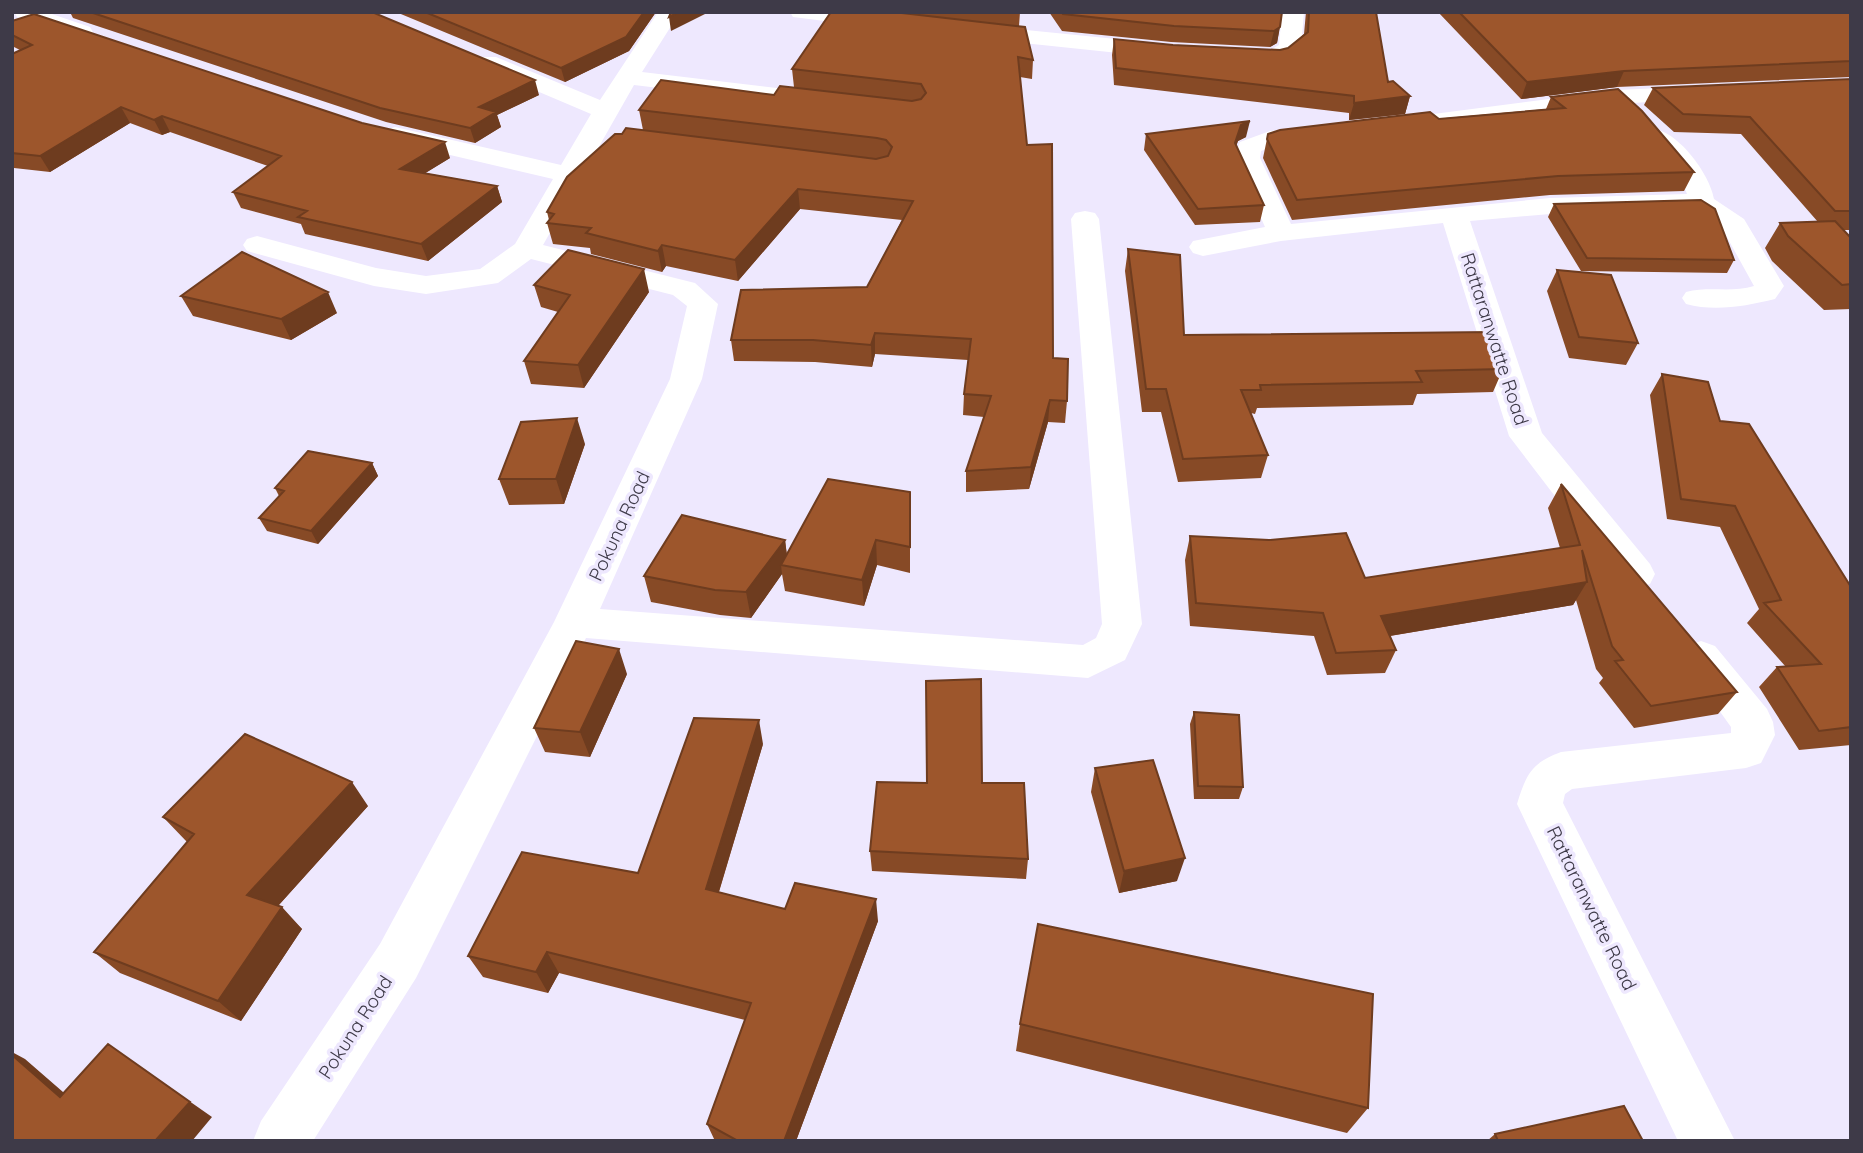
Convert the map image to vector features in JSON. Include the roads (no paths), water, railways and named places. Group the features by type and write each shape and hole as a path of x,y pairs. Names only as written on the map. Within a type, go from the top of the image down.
{"street":[{"path":"25,12 101,39"},
{"path":"257,245 374,277 426,285 488,277 526,249 570,175 606,127 625,77 669,12"},
{"path":"801,12 905,24"},
{"path":"982,33 993,12"},
{"path":"1223,54 1276,57 1285,52 1290,48 1293,12"},
{"path":"956,30 1184,53"},
{"path":"469,54 606,127"},
{"path":"625,77 843,103"},
{"path":"1391,126 1617,97 1727,92"},
{"path":"1617,97 1694,171 1701,190 1701,202"},
{"path":"378,131 570,175"},
{"path":"1281,233 1247,158 1249,147 1270,139 1338,132"},
{"path":"1203,247 1281,233 1454,214 1550,206 1701,202 1734,225 1769,286 1764,293 1742,298 1697,298"},
{"name":"Rattaranwatte Road","path":"1454,214 1526,436 1752,722 1753,735 1746,750 1561,771 1546,784 1540,804 1707,1141"},
{"path":"574,622 1087,662 1111,649 1122,624 1085,219"},
{"name":"Pokuna Road","path":"281,1141 398,961 574,622 687,379 703,304 684,289 526,249"}]}
